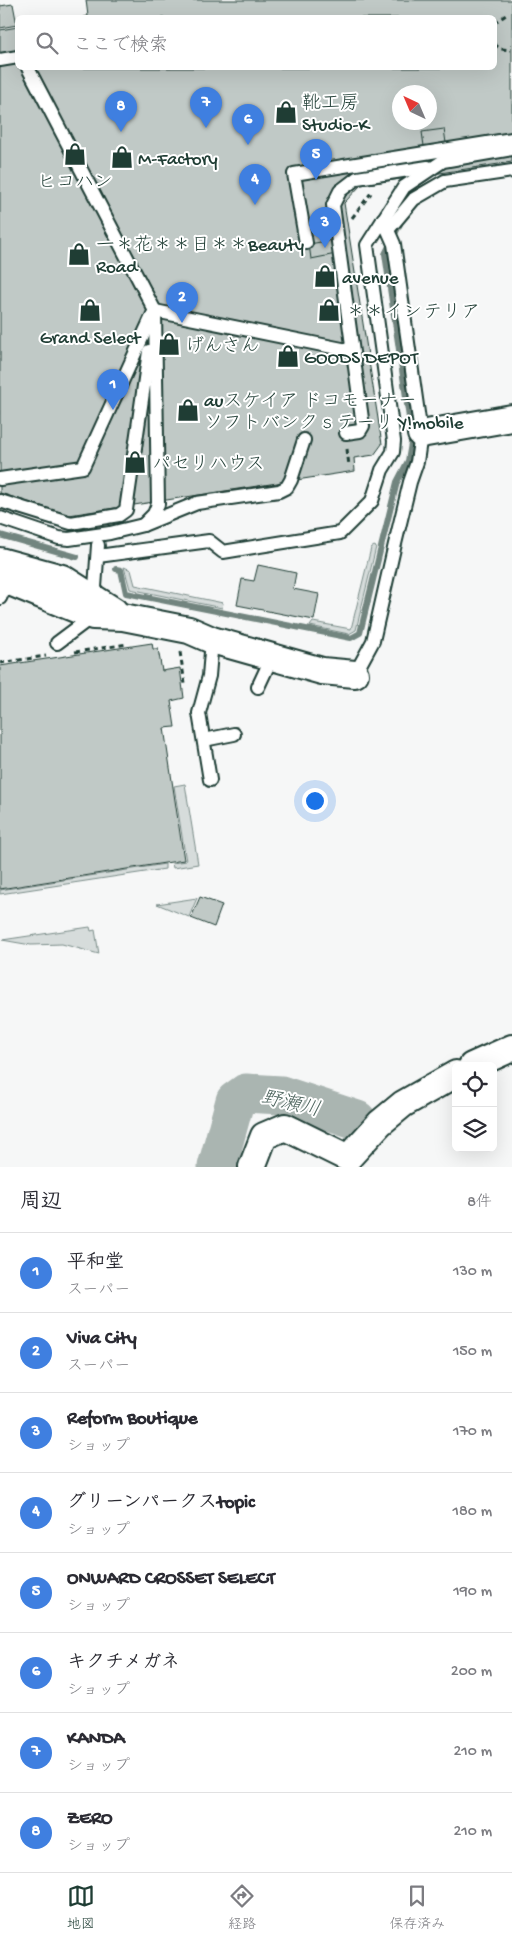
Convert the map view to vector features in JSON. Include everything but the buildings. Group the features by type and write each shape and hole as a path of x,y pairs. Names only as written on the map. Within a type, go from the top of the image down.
{"street":[{"path":"421,434 512,418"},
{"path":"2,580 62,578 93,607 123,617 189,630 212,640 322,671 355,674"},
{"path":"481,1062 512,1048"},
{"path":"252,1167 264,1136 285,1127 348,1158 380,1123 403,1104 452,1076"}],"lane":[{"path":"0,60 15,58"},
{"path":"29,70 155,311 158,504 154,514 143,525"},
{"path":"306,243 294,174 512,139"},
{"path":"355,674 373,641 394,544 417,462 421,434 389,231 404,187 443,161 512,150"},
{"path":"346,433 360,431 364,426 333,205 340,191 357,178 512,154"},
{"path":"57,644 93,607 98,550 209,541 223,552 340,533 372,501 382,470 393,452 394,441 367,246 389,231 414,199 445,181 512,171"},
{"path":"155,311 352,351"},
{"path":"0,479 83,467 155,311"},
{"path":"0,501 65,522 119,515 126,510 155,311"},
{"path":"0,518 60,538 69,539 110,533 143,525 197,503 279,491 287,487 291,480 304,440"},
{"path":"210,780 200,713 209,676 212,640"},
{"path":"258,687 272,657"},
{"path":"204,740 234,734"}],"path":[{"path":"497,21 506,16"},
{"path":"497,46 501,49 511,50"},
{"path":"359,208 375,188"},
{"path":"347,449 349,466"},
{"path":"69,653 128,644"},
{"path":"179,648 185,684"},
{"path":"0,663 49,656"}],"shaded area":[{"path":"376,547 356,630 349,634 310,626 313,622 351,629 371,548"},
{"path":"124,567 131,570 135,585 223,603 222,608 130,589"},
{"path":"185,784 198,864 173,868 172,863 186,861 174,786"},
{"path":"165,864 165,869 0,894 0,890"},
{"path":"197,898 189,917 157,904"},
{"path":"90,927 91,931 95,930 99,954 62,944 31,945 2,940"}],"waterway":[{"path":"116,569 121,570 126,593 351,638 360,633 397,482 408,461 412,438 385,254 400,224"},
{"path":"0,535 77,557"},
{"name":"野瀬川","path":"217,1167 235,1101 246,1093 281,1095 357,1120"}],"place":[{"name":"靴工房 Studio-K","path":"286,112"},
{"name":"KANDA","path":"206,128"},
{"name":"ZERO","path":"121,132"},
{"name":"キクチメガネ","path":"248,145"},
{"name":"ヒコハン","path":"75,154"},
{"name":"M-Factory","path":"122,157"},
{"name":"ONWARD CROSSET SELECT","path":"316,180"},
{"name":"グリーンパークスtopic","path":"255,205"},
{"name":"Reform Boutique","path":"325,248"},
{"name":"一＊花＊＊日＊＊Beauty Road","path":"79,254"},
{"name":"avenue","path":"325,276"},
{"name":"Grand Select","path":"90,310"},
{"name":"＊＊インテリア","path":"329,310"},
{"name":"Viva City","path":"182,323"},
{"name":"げんさん","path":"169,344"},
{"name":"GOODS DEPOT","path":"288,356"},
{"name":"平和堂","path":"113,410"},
{"name":"auスケイア ドコモーナー ソフトバンクｓテーリ Y!mobile","path":"188,410"},
{"name":"パセリハウス","path":"135,462"}]}
